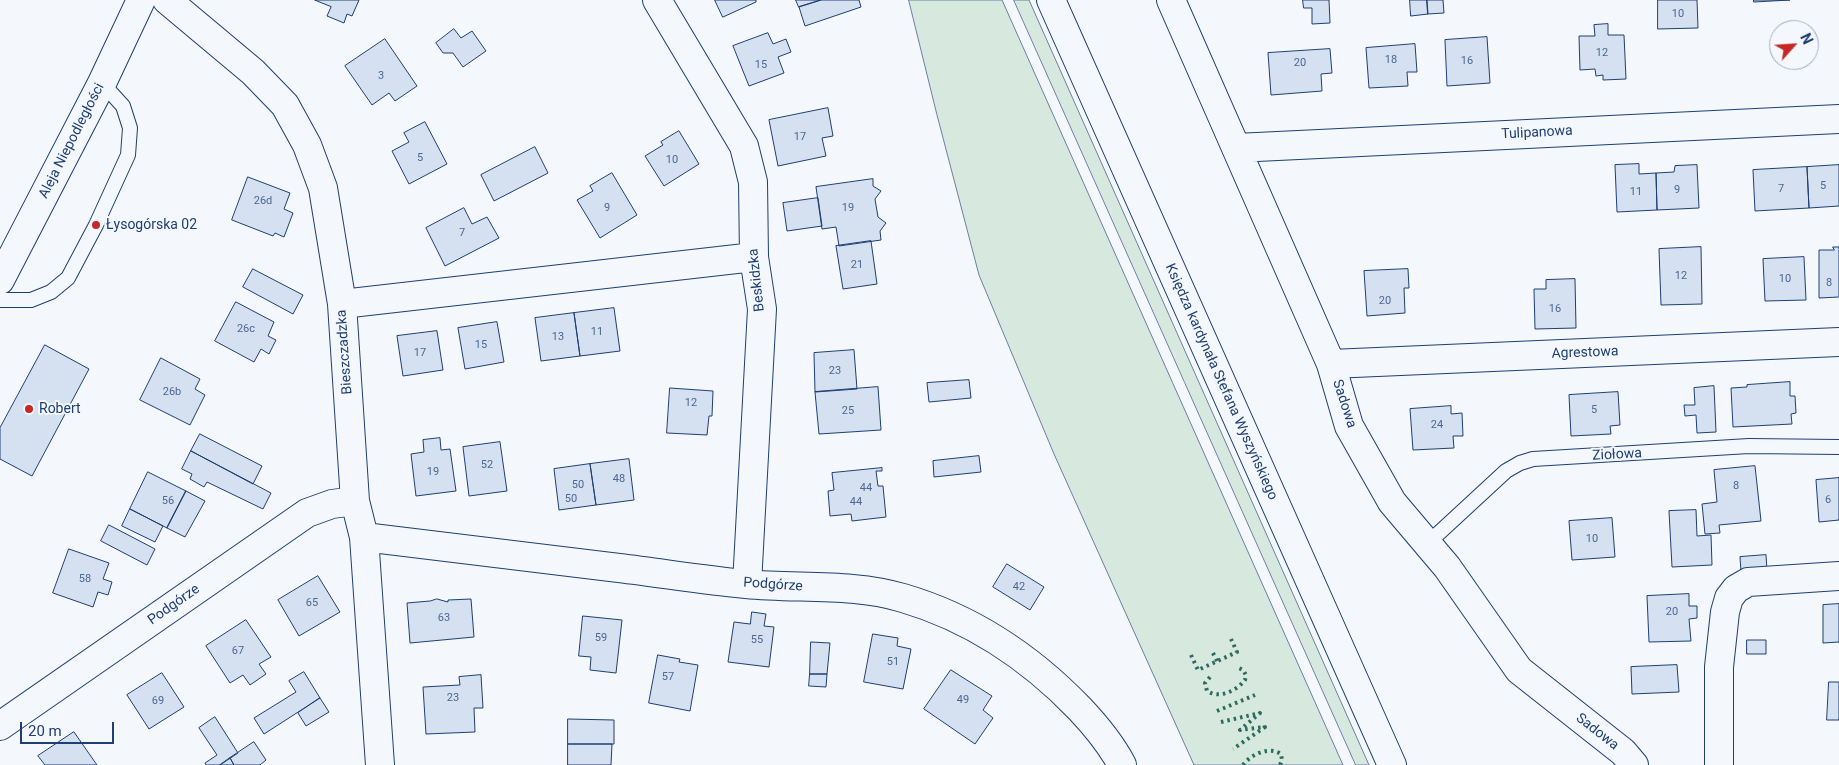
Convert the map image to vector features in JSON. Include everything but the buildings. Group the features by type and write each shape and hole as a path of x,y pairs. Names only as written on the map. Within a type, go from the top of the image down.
{"street":[{"name":"Aleja Niepodległości","path":"0,280 102,83 141,0"},
{"name":"Bieszczadzka","path":"167,0 253,72 285,106 307,145 324,188 342,304 354,501 364,536 380,765"},
{"name":"Beskidzka","path":"657,0 744,146 753,182 754,257 762,309 747,584"},
{"name":"Księdza kardynała Stefana Wyszyńskiego","path":"1051,0 1392,765"},
{"name":"Sadowa","path":"1171,0 1331,364 1348,426 1392,502 1447,567 1519,670 1623,752 1634,765"},
{"name":"Tulipanowa","path":"1236,148 1839,119"},
{"path":"342,304 754,257"},
{"name":"Agrestowa","path":"1331,364 1839,342"},
{"name":"Podgórze","path":"0,726 307,513 332,504 354,501"},
{"name":"Podgórze","path":"364,536 747,584 860,590 902,598 961,621 1013,651 1068,697 1092,722 1115,752 1122,765"},
{"path":"1719,765 1720,667 1725,612 1729,598 1736,589 1748,582 1839,576"}],"lane":[{"path":"0,300 31,300 51,292 68,278 128,156 130,128 123,106 102,83"},
{"name":"Ziołowa","path":"1426,544 1506,470 1533,459 1749,446 1839,447"}],"shaded area":[{"path":"909,0 1002,0 1343,765 1194,765 1054,454 979,275"},
{"path":"1014,0 1029,0 1369,765 1356,765"}],"hedge":[{"path":"1191,655 1198,670 1237,652 1231,639"},
{"path":"1213,653 1217,661"},
{"path":"1210,677 1205,683 1207,691 1217,694 1228,693 1245,680 1246,675 1243,670 1237,667"},
{"path":"1217,711 1255,695"},
{"path":"1221,722 1260,713 1240,730 1265,727 1233,749"},
{"path":"1243,765 1255,755 1266,751 1281,754 1282,760 1280,765"}],"place":[{"name":"Łysogórska 02","path":"96,225"},
{"name":"Robert","path":"29,409"}]}
